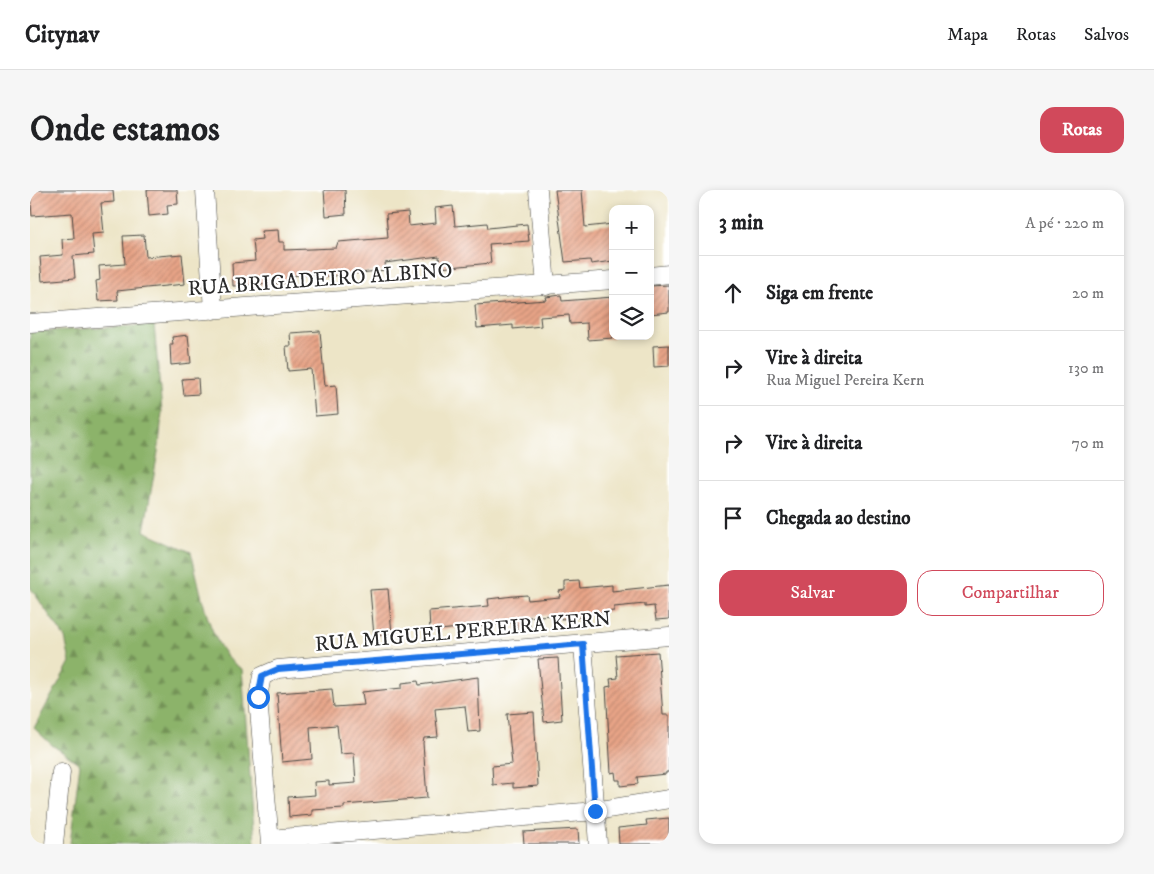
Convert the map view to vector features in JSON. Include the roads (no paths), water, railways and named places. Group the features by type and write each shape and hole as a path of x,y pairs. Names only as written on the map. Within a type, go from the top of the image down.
{"street":[{"path":"205,190 213,310"},
{"path":"538,190 546,286"},
{"path":"654,276 669,274"},
{"name":"RUA BRIGADEIRO ALBINO","path":"30,323 102,316 213,310 609,280"},
{"name":"RUA MIGUEL PEREIRA KERN","path":"270,842 258,697 262,676 278,669 669,636"},
{"path":"583,644 598,844"},
{"path":"54,844 61,772"},
{"path":"270,842 595,811 669,799"}]}
